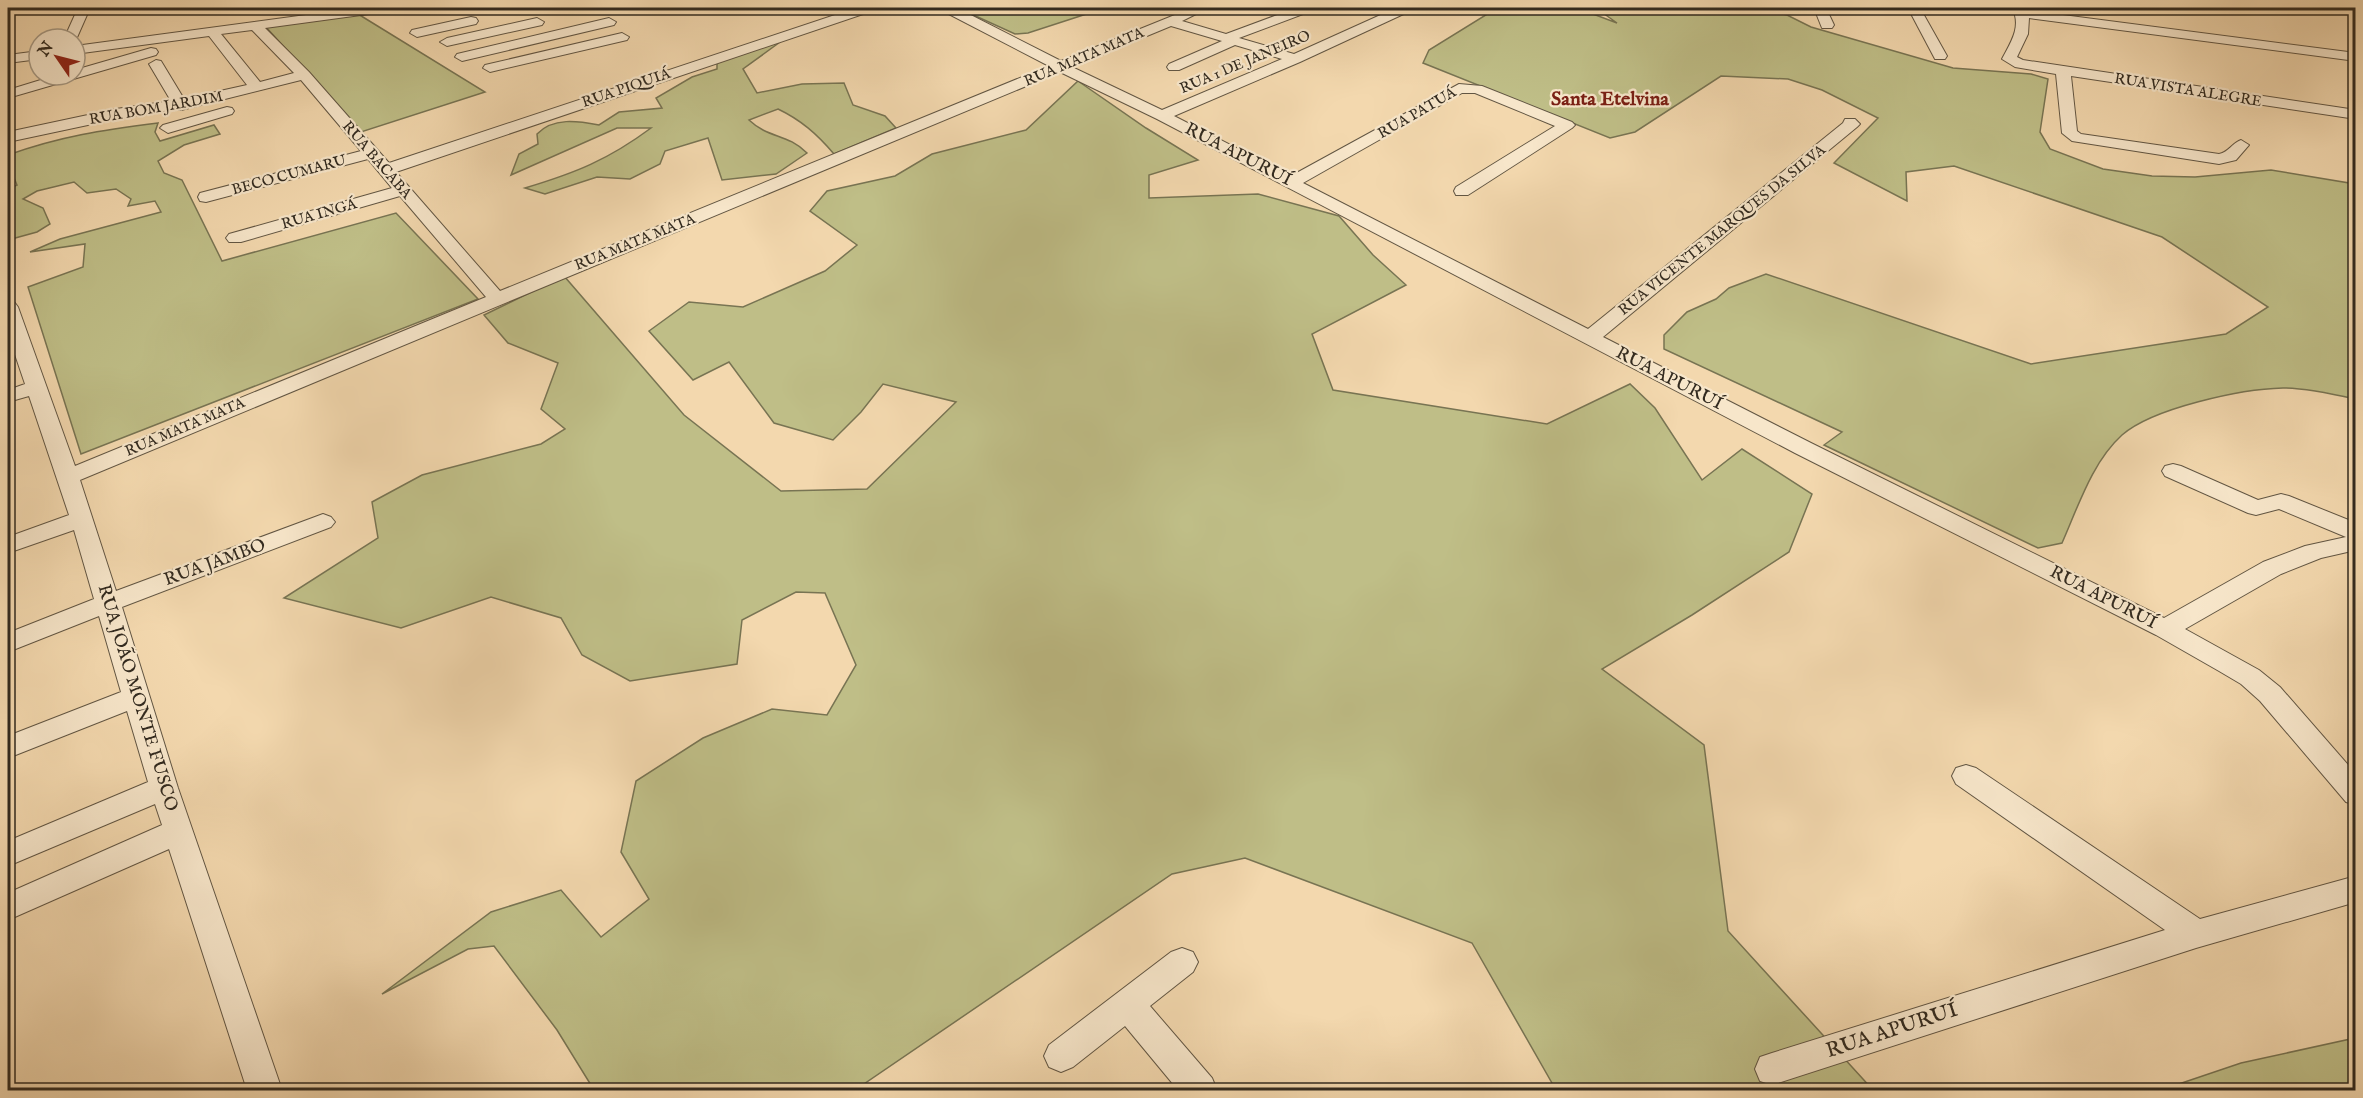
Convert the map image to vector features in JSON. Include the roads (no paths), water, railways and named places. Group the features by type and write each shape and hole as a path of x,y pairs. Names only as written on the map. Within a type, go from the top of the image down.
{"street":[{"path":"76,27 84,8"},
{"path":"87,48 361,9 383,8"},
{"name":"RUA PIQUIÁ","path":"385,170 867,8"},
{"name":"RUA APURUÍ","path":"948,8 1162,116 1589,338 2165,629 2250,677 2270,694 2355,794"},
{"name":"RUA MATA MATA","path":"68,477 496,298 1202,8"},
{"path":"1174,67 1306,8"},
{"name":"RUA 1 DE JANEIRO","path":"1162,116 1295,59 1405,8"},
{"path":"1820,8 1827,25"},
{"path":"1914,8 1940,56"},
{"path":"2020,10 2355,57"},
{"name":"RUA VISTA ALEGRE","path":"2020,10 2022,31 2009,59 2020,64 2355,115"},
{"path":"510,12 558,52"},
{"path":"417,33 487,17"},
{"path":"447,42 547,20"},
{"path":"1169,21 1295,59"},
{"path":"462,57 609,22"},
{"name":"RUA BACABA","path":"255,25 309,81 496,298"},
{"path":"87,71 234,28"},
{"path":"214,34 257,88"},
{"path":"490,68 622,37"},
{"path":"8,59 27,57"},
{"path":"156,64 181,106"},
{"path":"2063,71 2070,133 2077,138 2211,159 2230,157 2241,145"},
{"path":"168,128 309,81"},
{"name":"RUA BOM JARDIM","path":"8,136 116,114 181,106 257,88 309,81"},
{"path":"8,94 27,86"},
{"name":"RUA PATUÁ","path":"1291,183 1459,88 1477,89 1567,125 1462,191"},
{"name":"RUA VICENTE MARQUES DA SILVA","path":"1589,338 1852,124 1850,122"},
{"name":"BECO CUMARU","path":"206,197 372,153"},
{"name":"RUA INGÁ","path":"235,238 404,190"},
{"name":"RUA JOÃO MONTE FUSCO","path":"8,306 82,519 164,788 264,1090"},
{"path":"8,396 35,388"},
{"path":"2173,471 2256,508 2281,501 2352,543"},
{"path":"8,546 82,519"},
{"name":"RUA JAMBO","path":"8,643 323,522"},
{"path":"2165,629 2272,568 2352,543"},
{"path":"8,747 136,696"},
{"path":"1966,776 2196,933"},
{"path":"8,854 164,788"},
{"path":"8,907 179,831"},
{"name":"RUA APURUÍ","path":"1772,1069 2196,933 2355,889"},
{"path":"1061,1056 1182,962"},
{"path":"1127,1004 1200,1090"}],"district":[{"name":"Santa Etelvina","path":"1610,99"}]}
